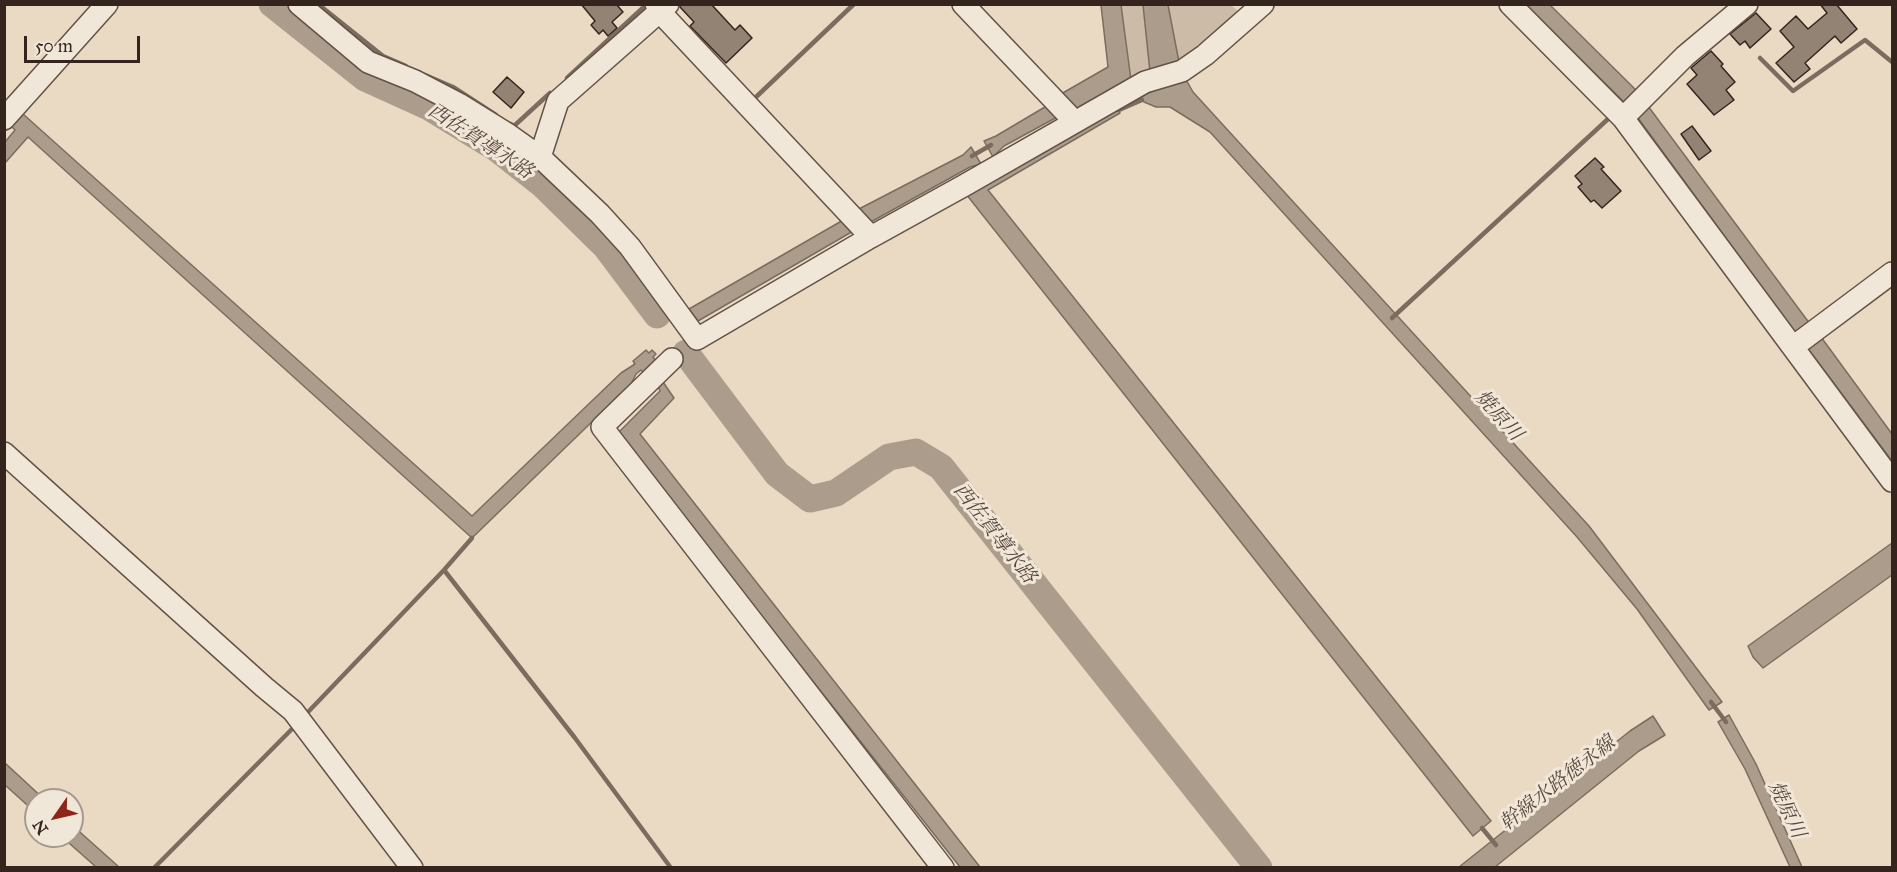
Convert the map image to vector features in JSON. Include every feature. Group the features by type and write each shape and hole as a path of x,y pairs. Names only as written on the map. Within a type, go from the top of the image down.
{"street":[{"path":"8,115 107,4"},
{"path":"299,4 368,62 415,81 459,104 540,157 600,214 630,247 697,339 861,227 1065,112 1176,73 1205,55 1263,4"},
{"path":"963,4 1065,112"},
{"path":"1510,4 1623,118 1893,482"},
{"path":"1623,118 1685,56 1747,4"},
{"path":"540,157 558,101 661,7 861,227"},
{"path":"1793,346 1893,273"},
{"path":"672,359 602,427 942,867"},
{"path":"4,453 293,711 412,867"}],"shaded area":[{"path":"1101,5 1121,5 1131,80 1075,110 1061,94 1108,67"},
{"path":"1121,5 1143,5 1150,72 1131,80"},
{"path":"1143,5 1168,5 1179,62 1150,72"},
{"path":"1168,5 1231,5 1240,13 1179,62"},
{"path":"1526,5 1550,5 1638,92 1628,106"},
{"path":"1184,76 1193,92 1589,526 1722,702 1709,710 1637,609 1577,537 1210,132 1170,107 1156,107 1144,102 1140,97"},
{"path":"1050,104 1059,116 1004,146 993,157 984,141"},
{"path":"1648,106 1810,324 1796,334 1638,118"},
{"path":"1118,108 1120,113 988,190 1491,821 1473,836 966,194"},
{"path":"23,114 472,516 621,373 635,364 633,361 646,350 649,353 652,350 656,354 653,357 656,361 644,373 641,370 636,374 631,384 472,538 28,137 5,163 5,142 15,130 11,126"},
{"path":"971,147 981,164 970,167 869,223 857,210 963,155"},
{"path":"845,219 855,230 698,321 689,309"},
{"path":"1821,337 1892,434 1892,461 1806,346"},
{"path":"663,382 674,398 640,434 980,867 960,867 617,434 660,391 658,386"},
{"path":"1892,543 1892,575 1763,668 1753,657 1748,646"},
{"path":"1729,715 1756,764 1802,867 1790,867 1745,769 1718,722"},
{"path":"1653,716 1665,735 1639,751 1495,867 1459,867 1630,731"},
{"path":"5,763 32,788 24,788 24,802 5,785"},
{"path":"84,836 119,867 96,867 75,848 84,848"}],"building":[{"path":"581,4 616,4 623,12 612,22 617,28 608,36 603,30 599,34 591,25 595,21"},
{"path":"680,4 711,4 735,30 740,25 752,38 726,63 690,26 694,22 680,7"},
{"path":"1820,4 1836,4 1857,29 1841,43 1835,36 1805,63 1810,69 1794,82 1776,63 1794,47 1780,31 1796,16 1808,29 1827,13"},
{"path":"1756,13 1771,29 1750,48 1745,41 1740,45 1730,34"},
{"path":"1711,51 1735,82 1726,90 1734,100 1714,115 1687,84 1697,75 1691,68"},
{"path":"507,77 524,92 511,108 493,92"},
{"path":"1692,126 1711,151 1699,160 1681,134"},
{"path":"1595,158 1604,167 1601,169 1621,191 1602,208 1594,200 1591,202 1578,187 1582,184 1575,176"}],"waterway":[{"name":"西佐賀導水路","path":"272,4 365,78 429,107 496,148 543,185 606,247 657,315"},
{"path":"318,4 383,56 406,66"},
{"path":"567,78 647,4"},
{"path":"756,97 854,4"},
{"path":"1760,58 1793,91 1865,40 1892,62"},
{"path":"425,75 453,87 496,115"},
{"path":"511,124 514,126 550,93"},
{"path":"1119,110 1142,100"},
{"path":"1392,318 1608,119"},
{"path":"972,156 991,145"},
{"name":"西佐賀導水路","path":"686,353 777,474 810,499 836,493 889,457 916,452 941,467 1259,868"},
{"path":"309,711 472,538"},
{"path":"444,570 575,738 671,868"},
{"name":"焼原川","path":"1711,702 1726,722"},
{"path":"154,868 291,730"},
{"path":"1482,828 1496,845"}],"water label":[{"name":"幹線水路徳永線","path":"1558,784"}]}
